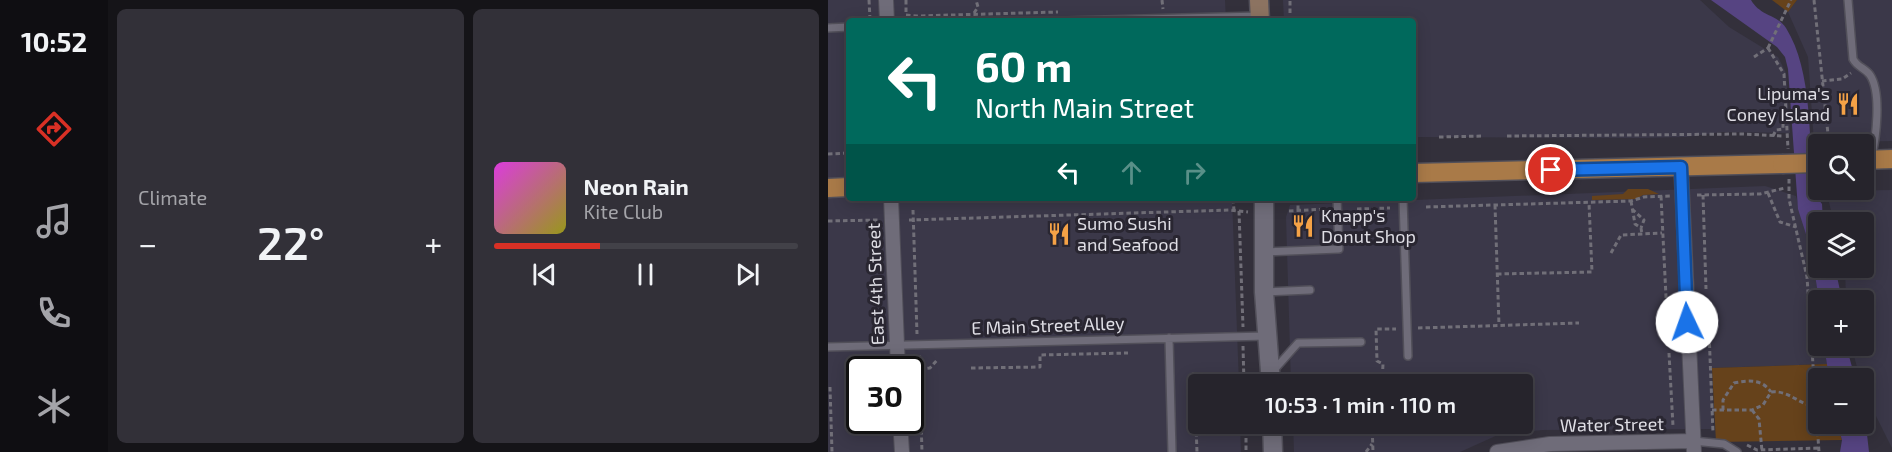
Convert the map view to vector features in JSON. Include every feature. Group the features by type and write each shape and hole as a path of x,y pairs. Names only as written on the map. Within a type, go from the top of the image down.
{"main road":[{"path":"1874,160 1892,159"},
{"path":"1416,173 1808,164"},
{"path":"828,188 846,187"}],"street":[{"path":"886,0 887,18"},
{"path":"1681,167 1694,446"},
{"name":"East 4th Street","path":"891,201 897,356"},
{"path":"1264,201 1264,292 1270,374"},
{"path":"901,434 902,452"},
{"path":"1272,434 1273,452"},
{"name":"Water Street","path":"1497,452 1550,444 1694,446"}],"lane":[{"path":"1848,0 1856,64 1869,74 1874,85 1877,134 1874,142"},
{"path":"1131,18 1260,12"},
{"path":"828,28 846,27"},
{"path":"1264,252 1339,249 1337,201"},
{"path":"1403,201 1408,356"},
{"path":"1264,292 1310,290"},
{"name":"E Main Street Alley","path":"828,347 1268,336"},
{"path":"1169,338 1172,452"},
{"path":"1274,374 1298,343 1361,342"},
{"path":"1694,446 1724,444 1737,452"}],"path":[{"path":"869,0 870,18"},
{"path":"906,0 906,15 1068,12"},
{"path":"972,15 978,7 976,0"},
{"path":"1162,0 1163,9"},
{"path":"1754,57 1768,48 1791,0"},
{"path":"1814,0 1828,134"},
{"path":"1290,1 1290,18"},
{"path":"1768,48 1784,74 1789,199 1807,277 1813,368"},
{"path":"1822,81 1842,79 1849,75 1856,64"},
{"path":"1773,136 1776,130 1783,129 1784,114 1787,112"},
{"path":"1508,136 1743,134 1784,136"},
{"path":"1439,137 1484,136"},
{"path":"828,154 846,153"},
{"path":"1768,192 1780,222 1796,227"},
{"path":"1702,195 1706,289"},
{"path":"1660,196 1668,337"},
{"path":"1233,201 1234,210"},
{"path":"1298,201 1298,211"},
{"path":"1631,201 1635,224 1641,228"},
{"path":"1426,207 1596,202"},
{"path":"1497,274 1592,272 1589,203"},
{"path":"1495,205 1499,325"},
{"path":"1357,209 1390,208"},
{"path":"1289,212 1328,209"},
{"path":"1632,209 1644,220 1641,228 1642,234"},
{"path":"913,210 911,220 917,334"},
{"path":"911,220 1234,210 1248,213"},
{"path":"1239,212 1243,327"},
{"path":"828,221 881,220"},
{"path":"1611,253 1621,235 1662,233"},
{"path":"1708,306 1714,443"},
{"path":"1382,374 1383,364 1377,362 1376,329 1579,323"},
{"path":"1243,344 1244,374"},
{"path":"971,368 1040,367 1040,355 1135,352"},
{"path":"1669,353 1673,428"},
{"path":"924,369 930,368 938,359"},
{"path":"1194,372 1197,452"},
{"path":"1723,410 1723,400 1734,383 1757,381 1767,386 1771,392"},
{"path":"830,387 832,452"},
{"path":"1771,392 1782,391 1808,405"},
{"path":"1712,410 1752,410 1763,405 1771,392"},
{"path":"1752,410 1759,419 1762,451"},
{"path":"1713,429 1720,431"},
{"path":"922,434 922,452"},
{"path":"1245,434 1246,452"},
{"path":"1373,434 1373,452"},
{"path":"1739,438 1762,451 1818,450 1817,434"},
{"path":"1366,452 1373,443"}],"shaded area":[{"path":"828,0 1225,0 1226,18 846,18 846,201 1232,201 1239,374 1188,374 1188,434 1240,434 1241,452 828,452"},
{"path":"1283,0 1700,0 1729,27 1778,57 1786,73 1790,133 1722,132 1686,137 1641,138 1416,137 1416,18 1284,18"},
{"path":"1711,0 1751,0 1759,10 1782,23 1795,45 1808,107 1808,200 1819,200 1822,204 1822,212 1808,212 1808,241 1798,209 1788,69 1785,57 1777,47"},
{"path":"1772,0 1797,0 1788,12"},
{"path":"1797,0 1892,0 1892,141 1874,141 1874,134 1813,134 1808,57 1788,12"},
{"path":"1765,186 1796,196 1808,241 1808,278 1816,278 1818,290 1808,290 1808,356 1826,356 1827,364 1712,368 1713,429 1533,431 1533,374 1291,374 1286,217 1290,205"},
{"path":"1628,189 1648,189 1659,194 1643,195 1636,199 1592,200 1592,196 1623,194"},
{"path":"1874,190 1892,190 1892,448 1874,412 1874,368 1857,368 1854,356 1874,356 1874,290 1846,290 1845,278 1874,278 1874,212 1831,212 1828,200 1874,200"},
{"path":"1815,278 1837,278 1840,290 1817,290"},
{"path":"1826,356 1849,356 1852,368 1827,368"},
{"path":"1827,364 1828,368 1808,368 1808,434 1840,434 1842,440 1716,442 1712,368"},
{"path":"1293,434 1500,434 1460,452 1294,452"},
{"path":"1840,434 1867,434 1869,452 1840,452 1842,440"}],"place":[{"name":"Lipuma's Coney Island","path":"1848,104"},
{"name":"Knapp's Donut Shop","path":"1303,226"},
{"name":"Sumo Sushi and Seafood","path":"1059,234"}],"route":[{"path":"1551,170 1681,167 1687,322"}]}
